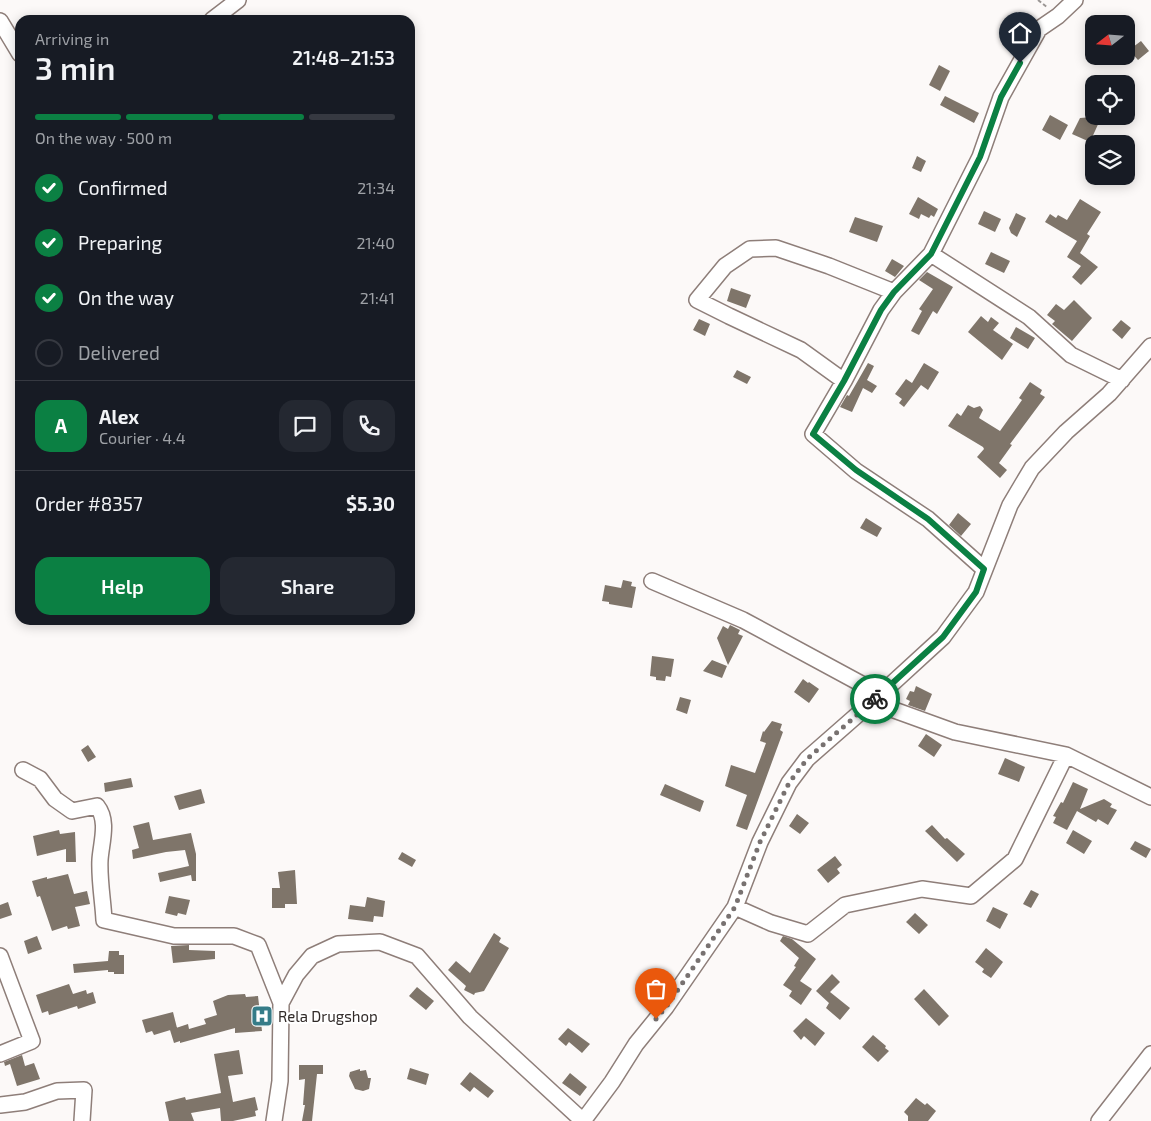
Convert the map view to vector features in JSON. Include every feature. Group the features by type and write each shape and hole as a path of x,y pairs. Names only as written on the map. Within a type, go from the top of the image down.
{"street":[{"path":"218,15 238,0"},
{"path":"984,569 928,519 856,470 813,434 844,381 881,310 894,292 931,254 980,157 1001,97 1038,29 1058,16 1074,0"},
{"path":"0,21 15,46"},
{"path":"844,381 801,350 697,300 725,266 750,249 776,248 829,266 894,292"},
{"path":"931,254 1029,317 1071,355 1122,380"},
{"path":"281,1003 296,975 312,956 338,944 380,942 416,956 470,1016 583,1121 612,1082 636,1044 666,1007 735,907 760,842 789,783 807,759 943,637 976,592 1010,505 1032,468 1066,432 1109,394 1151,346"},
{"path":"652,581 743,620 876,698 955,732 1066,755 1151,797"},
{"path":"735,907 771,923 808,934 845,905 922,889 971,896 1015,858 1066,755"},
{"path":"23,770 40,780 55,799 72,811 97,806 102,812 104,842 100,860 104,920 174,936 234,936 258,945 281,1003 280,1081 274,1121"},
{"path":"0,956 32,1041 0,1054"},
{"path":"1099,1121 1151,1054"},
{"path":"0,1106 25,1102 57,1092 84,1090 82,1121"}],"building":[{"path":"1141,41 1149,51 1138,60 1135,57 1135,46"},
{"path":"939,65 950,71 940,91 929,85"},
{"path":"945,96 979,113 974,123 940,105"},
{"path":"1050,115 1068,125 1060,140 1042,130"},
{"path":"1080,118 1085,118 1085,125 1098,125 1093,135 1085,135 1085,140 1072,134"},
{"path":"917,156 926,161 921,172 912,168"},
{"path":"918,197 938,209 934,217 931,215 929,218 921,214 919,219 909,214"},
{"path":"1080,199 1101,212 1087,234 1090,236 1080,253 1098,267 1081,285 1072,277 1081,266 1067,257 1077,241 1045,222 1050,214 1056,218 1058,215 1067,220"},
{"path":"984,211 1001,219 995,232 978,224"},
{"path":"1016,213 1026,218 1017,237 1011,233 1009,228"},
{"path":"855,217 883,226 877,242 849,232"},
{"path":"991,252 1010,261 1004,273 985,264"},
{"path":"892,259 904,266 895,277 885,271"},
{"path":"927,272 953,287 937,314 933,311 919,335 911,331 922,311 919,309 933,289 919,280"},
{"path":"731,288 751,295 746,308 727,301"},
{"path":"1074,300 1092,318 1072,341 1052,324 1055,321 1047,315 1056,304 1064,310"},
{"path":"981,316 988,322 991,317 999,323 993,330 1013,344 1002,360 968,332"},
{"path":"699,319 710,324 705,336 693,330"},
{"path":"1121,320 1131,328 1122,339 1112,330"},
{"path":"1016,327 1035,338 1028,349 1010,338"},
{"path":"868,363 874,366 867,380 877,386 872,393 863,388 852,412 840,407 847,395 849,396"},
{"path":"924,363 939,372 928,390 921,385 904,407 899,403 902,399 895,394 906,379 912,383"},
{"path":"737,370 751,377 747,384 733,377"},
{"path":"1030,382 1042,390 1040,394 1045,397 1010,444 1012,445 999,463 1007,470 1000,478 977,457 984,449 983,447 948,426 957,413 961,416 968,405 974,408 980,406 983,410 979,418 1000,431 1022,400 1019,398"},
{"path":"958,513 971,524 961,536 949,525"},
{"path":"866,518 882,528 877,537 860,528"},
{"path":"623,580 632,582 631,586 636,587 632,608 602,601 605,585 621,588"},
{"path":"730,625 740,630 738,634 743,636 728,665 717,638 723,626 728,629"},
{"path":"652,656 674,659 671,677 666,676 665,681 656,680 656,677 650,676"},
{"path":"712,660 727,666 722,678 703,671"},
{"path":"803,679 819,689 809,703 794,692"},
{"path":"916,686 932,694 925,711 908,705 910,701 906,699 910,691 914,692"},
{"path":"680,697 691,700 687,714 676,710"},
{"path":"772,721 782,724 780,730 783,732 747,830 736,826 747,795 725,786 731,765 755,773 766,743 760,741 763,731"},
{"path":"926,734 942,745 934,757 918,746"},
{"path":"88,745 96,757 88,762 81,750"},
{"path":"1005,758 1025,767 1019,782 998,774"},
{"path":"131,778 133,787 105,792 104,783"},
{"path":"1073,782 1088,789 1080,809 1104,799 1112,804 1110,807 1117,810 1108,825 1098,819 1096,822 1077,811 1067,830 1053,823 1056,817 1053,816 1061,802 1063,803"},
{"path":"665,784 704,801 700,812 660,795"},
{"path":"201,789 205,803 179,810 174,796"},
{"path":"797,814 809,823 800,834 789,826"},
{"path":"149,822 153,840 191,833 196,854 196,881 192,881 191,875 160,882 158,873 189,866 185,850 133,859 132,850 139,848 133,826"},
{"path":"932,825 945,839 947,838 965,854 957,862 925,831"},
{"path":"59,830 60,834 75,832 76,862 66,862 66,849 37,856 33,836"},
{"path":"1073,830 1092,841 1084,854 1066,843"},
{"path":"1135,841 1151,849 1146,858 1130,849"},
{"path":"402,852 416,860 412,867 398,859"},
{"path":"835,856 842,865 837,869 840,873 828,883 817,870"},
{"path":"295,870 297,904 285,904 285,908 272,908 272,888 280,888 278,872"},
{"path":"68,874 74,894 87,891 90,904 75,907 80,926 68,929 67,926 52,931 40,896 37,897 32,881"},
{"path":"1031,890 1039,894 1031,908 1023,904"},
{"path":"169,896 190,900 186,915 178,913 177,916 165,913"},
{"path":"367,897 385,901 383,917 374,916 373,922 348,919 350,905 365,907"},
{"path":"8,902 12,915 0,919 0,905"},
{"path":"993,907 1008,914 1000,929 986,921"},
{"path":"915,913 928,925 919,934 906,922"},
{"path":"494,933 501,938 499,942 509,948 484,991 474,995 464,990 466,986 448,970 456,961 470,973"},
{"path":"37,936 42,949 28,954 24,941"},
{"path":"783,936 792,939 816,959 800,981 812,989 801,1005 789,996 792,991 783,985 796,967 794,966 799,958 780,941"},
{"path":"189,945 189,950 215,951 215,959 173,963 171,946"},
{"path":"986,948 1003,962 991,978 982,972 984,969 975,962"},
{"path":"109,951 119,951 119,955 124,955 124,974 114,974 114,972 108,972 108,970 74,973 73,964 108,961"},
{"path":"832,974 840,982 830,992 850,1008 840,1020 826,1008 829,1003 816,991"},
{"path":"69,984 73,994 86,990 87,994 93,992 96,1003 78,1009 77,1006 49,1015 48,1011 42,1013 36,995"},
{"path":"417,987 434,1001 426,1010 409,996"},
{"path":"924,989 949,1016 939,1026 914,999"},
{"path":"245,994 246,997 258,996 262,1031 235,1033 235,1028 174,1043 170,1030 188,1024 189,1029 206,1024 204,1019 217,1015 213,1001 228,995"},
{"path":"173,1012 177,1028 154,1035 152,1031 146,1033 142,1020"},
{"path":"806,1018 825,1033 815,1046 804,1036 801,1040 793,1031"},
{"path":"568,1028 590,1044 582,1053 569,1042 566,1046 558,1039"},
{"path":"873,1035 889,1051 878,1062 862,1047"},
{"path":"239,1050 243,1074 228,1076 233,1102 255,1097 258,1110 255,1111 256,1116 233,1121 221,1121 220,1108 191,1113 194,1121 169,1121 165,1102 185,1097 186,1100 221,1093 214,1054"},
{"path":"22,1055 25,1066 34,1063 40,1079 17,1086 10,1064 5,1066 4,1062"},
{"path":"299,1065 323,1065 323,1074 317,1074 312,1121 302,1121 305,1105 303,1105 305,1079 299,1080"},
{"path":"410,1068 429,1074 426,1085 407,1079"},
{"path":"360,1069 360,1071 366,1070 368,1078 371,1078 369,1089 363,1091 355,1089 349,1076 350,1072"},
{"path":"470,1072 494,1091 488,1098 474,1087 470,1092 460,1084"},
{"path":"570,1073 587,1087 580,1096 562,1083"},
{"path":"916,1098 925,1105 927,1103 936,1111 928,1121 908,1121 908,1116 904,1112"}],"way so far":[{"path":"656,1019 735,907 760,842 789,783 807,759 875,699"}],"place":[{"name":"Rela Drugshop","path":"262,1016"}],"route":[{"path":"875,699 943,637 976,592 984,569 928,519 856,470 813,434 844,381 881,310 894,292 931,254 980,157 1001,97 1020,63"}]}
